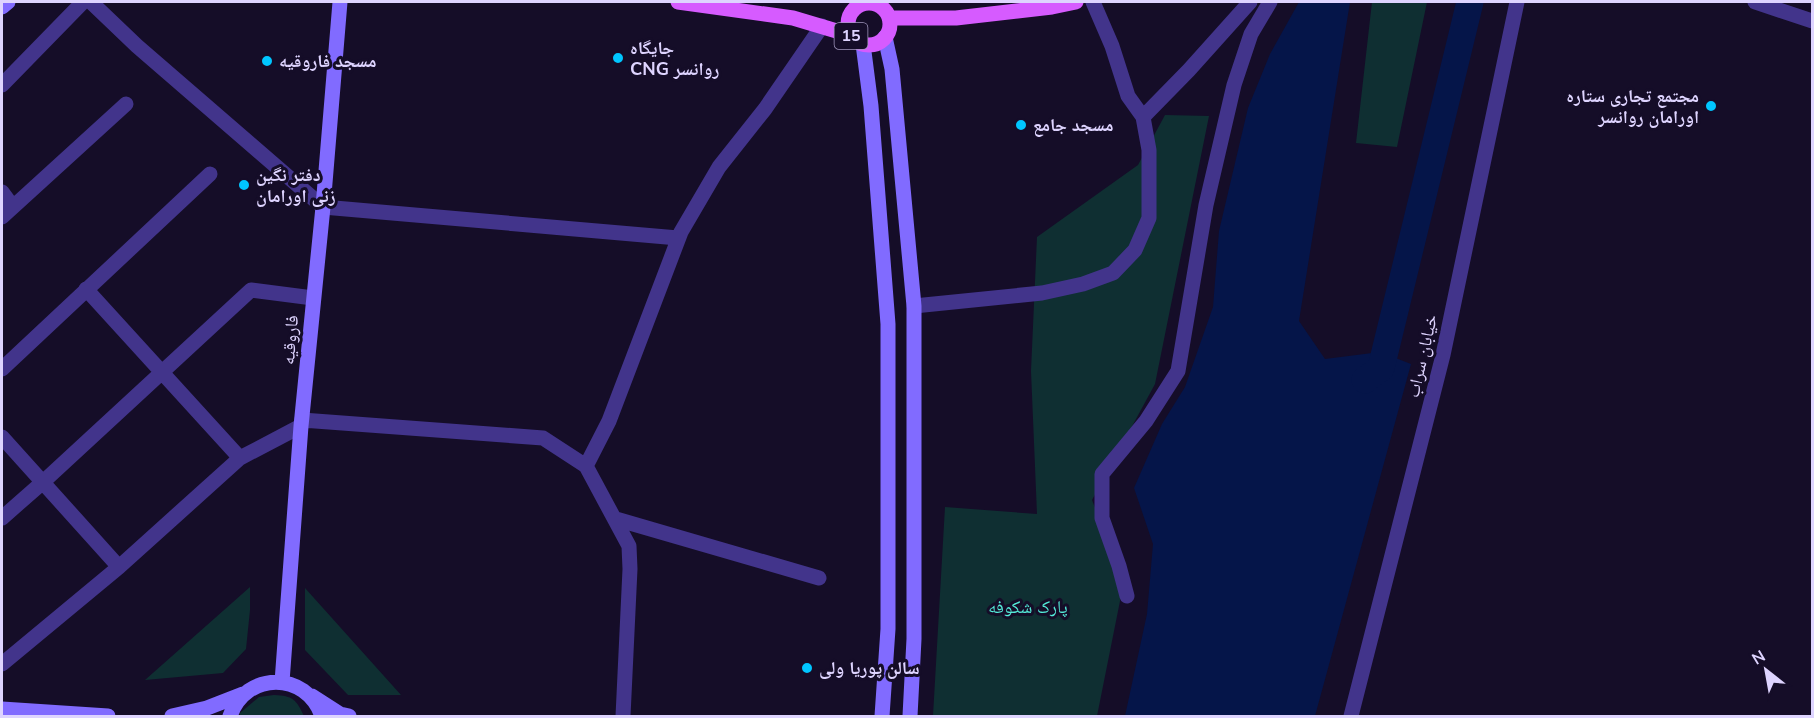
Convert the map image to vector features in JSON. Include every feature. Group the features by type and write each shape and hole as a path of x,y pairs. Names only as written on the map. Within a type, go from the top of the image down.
{"main road":[{"path":"2,7 8,2"},
{"name":"فاروقیه","path":"282,682 302,423 340,2"},
{"name":"15","path":"678,2 793,18 850,35 863,44 875,44 885,37 889,31 889,18 882,7 864,2 852,12 848,23 850,35"},
{"name":"15","path":"889,18 956,18 1008,7 1052,7 1076,2"},
{"path":"885,37 892,69 914,306 914,639 910,717"},
{"path":"863,44 871,105 888,324 888,629 882,717"},
{"path":"888,573 914,574"},
{"path":"172,717 207,708 243,694 261,684 282,682 303,690 340,714 349,717"},
{"path":"303,690 318,705 322,717"},
{"path":"230,717 233,707 243,694"},
{"path":"2,709 108,717"}],"street":[{"path":"2,85 83,2"},
{"path":"91,2 137,46 323,207 678,238"},
{"path":"914,306 1042,292 1083,284 1113,273 1135,250 1149,218 1149,150 1143,117 1128,96 1112,46 1093,2"},
{"path":"1143,117 1250,2"},
{"path":"1127,596 1102,518 1102,474 1146,421 1178,371 1206,205 1234,85 1251,34 1270,2"},
{"name":"خیابان سراب","path":"1351,717 1443,355 1517,2"},
{"path":"1755,2 1812,21"},
{"path":"586,466 609,421 678,238 719,167 765,108 822,26"},
{"path":"2,192 7,212 126,104"},
{"path":"2,369 210,174"},
{"path":"87,289 240,458"},
{"path":"2,518 251,290 313,298"},
{"path":"2,663 119,567 240,458 302,423 543,438 586,466 629,546 630,569 623,717"},
{"path":"2,437 119,567"},
{"path":"616,519 819,578"}],"green space":[{"path":"1372,2 1427,2 1397,147 1356,143"},
{"name":"پارک شکوفه","path":"1165,115 1209,116 1155,384 1092,500 1124,581 1097,716 933,716 945,507 1037,514 1031,371 1037,237 1138,165"},
{"path":"250,587 246,649 223,673 145,680"},
{"path":"305,588 401,695 348,695 305,650"},
{"path":"286,696 293,700 304,716 240,716 240,713 259,697"}],"shaded area":[{"path":"1299,2 1350,2 1299,321 1325,359 1380,352 1411,364 1315,716 1125,716 1147,614 1153,544 1134,488 1162,424 1185,387 1213,307 1219,231 1248,108 1270,54"}],"waterway":[{"path":"1365,380 1381,368 1470,2"}],"place":[{"name":"جایگاه CNG روانسر","path":"618,58"},
{"name":"مسجد فاروقیه","path":"267,61"},
{"name":"مجتمع تجاری ستاره اورامان روانسر","path":"1711,106"},
{"name":"مسجد جامع","path":"1021,125"},
{"name":"دفتر نگین زنی اورامان","path":"244,185"},
{"name":"سالن پوریا ولی","path":"807,668"}]}
